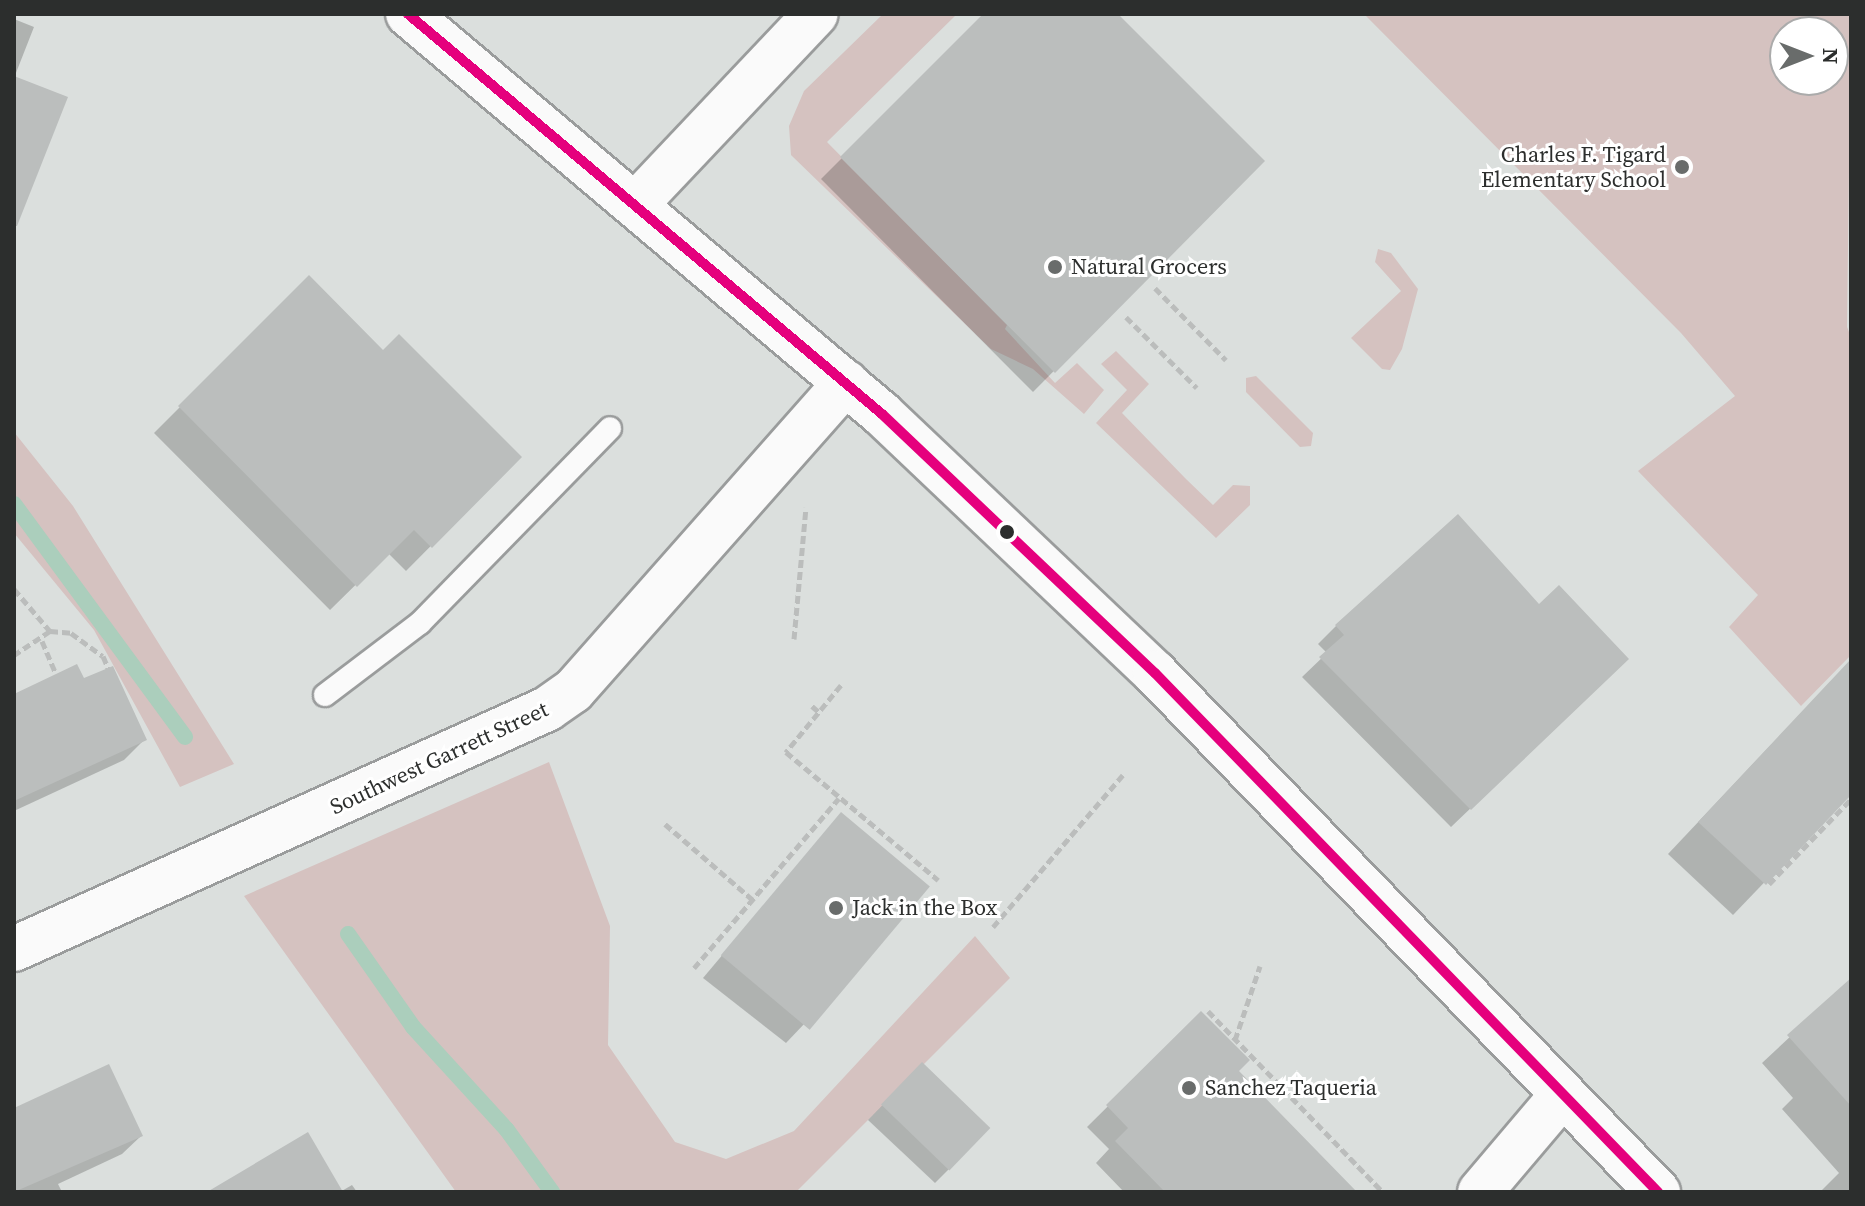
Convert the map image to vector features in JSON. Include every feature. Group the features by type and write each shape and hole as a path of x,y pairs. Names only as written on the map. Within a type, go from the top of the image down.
{"main road":[{"path":"408,14 637,203 846,382 1155,673 1658,1192"},
{"path":"637,203 816,14"},
{"name":"Southwest Garrett Street","path":"14,949 547,709 573,691 846,382"},
{"path":"1480,1192 1563,1094"}],"lane":[{"path":"325,695 420,623 610,428"}],"path":[{"path":"1155,288 1226,360"},
{"path":"1126,317 1197,388"},
{"path":"794,639 806,503"},
{"path":"14,589 50,631 71,633 103,656 108,668"},
{"path":"14,655 42,641 50,631"},
{"path":"42,641 55,671"},
{"path":"841,685 786,752 938,880"},
{"path":"812,706 819,712"},
{"path":"993,927 1123,775"},
{"path":"694,968 839,798"},
{"path":"1769,884 1851,799"},
{"path":"665,824 753,900"},
{"path":"1235,1040 1260,966"},
{"path":"1208,1011 1383,1192"}],"shaded area":[{"path":"883,14 957,14 827,142 1007,325 1005,329 1055,383 1077,363 1104,390 1084,414 1033,369 991,349 791,155 789,126 804,91"},
{"name":"Charles F. Tigard Elementary School","path":"1364,14 1851,14 1847,327 1851,337 1851,655 1801,706 1729,627 1758,595 1638,471 1735,396 1681,333"},
{"path":"1378,249 1391,253 1418,289 1402,349 1390,370 1382,369 1351,338 1401,291 1375,262"},
{"path":"1116,351 1149,384 1122,413 1186,479 1213,505 1233,485 1250,486 1250,505 1216,538 1096,423 1127,390 1101,364"},
{"path":"1256,376 1313,433 1311,446 1300,447 1246,392 1246,378"},
{"path":"14,432 73,506 234,764 180,787 94,630 14,533"},
{"path":"549,762 610,926 608,1045 675,1142 726,1159 794,1131 975,936 1010,978 796,1192 456,1192 244,896"}],"building":[{"name":"Natural Grocers","path":"983,14 1118,14 1265,161 1055,373 840,157"},
{"path":"14,76 68,97 17,226 14,226"},
{"path":"309,275 383,350 399,334 522,457 432,548 414,530 357,587 178,406"},
{"path":"1458,514 1539,604 1559,585 1629,659 1471,810 1319,657 1344,635 1335,625"},
{"path":"1851,659 1851,795 1766,885 1698,822"},
{"path":"77,664 84,678 113,666 147,740 14,801 14,694"},
{"name":"Jack in the Box","path":"841,812 930,887 810,1030 721,955"},
{"path":"1851,978 1851,1106 1787,1035"},
{"name":"Sanchez Taqueria","path":"1201,1011 1250,1060 1239,1071 1357,1192 1165,1192 1115,1141 1128,1128 1106,1105"},
{"path":"922,1062 990,1128 949,1170 881,1104"},
{"path":"109,1064 143,1136 14,1192 14,1108"},
{"path":"308,1132 343,1192 207,1192"}],"waterway":[{"path":"14,504 185,737"},
{"path":"348,934 413,1027 507,1130 552,1192"}],"transit line":[{"path":"408,14 882,414 1155,673 1658,1192"}],"place":[{"name":"Charles F. Tigard Elementary School","path":"1682,167"},
{"name":"Natural Grocers","path":"1055,267"},
{"name":"Jack in the Box","path":"836,908"},
{"name":"Sanchez Taqueria","path":"1189,1088"}]}
